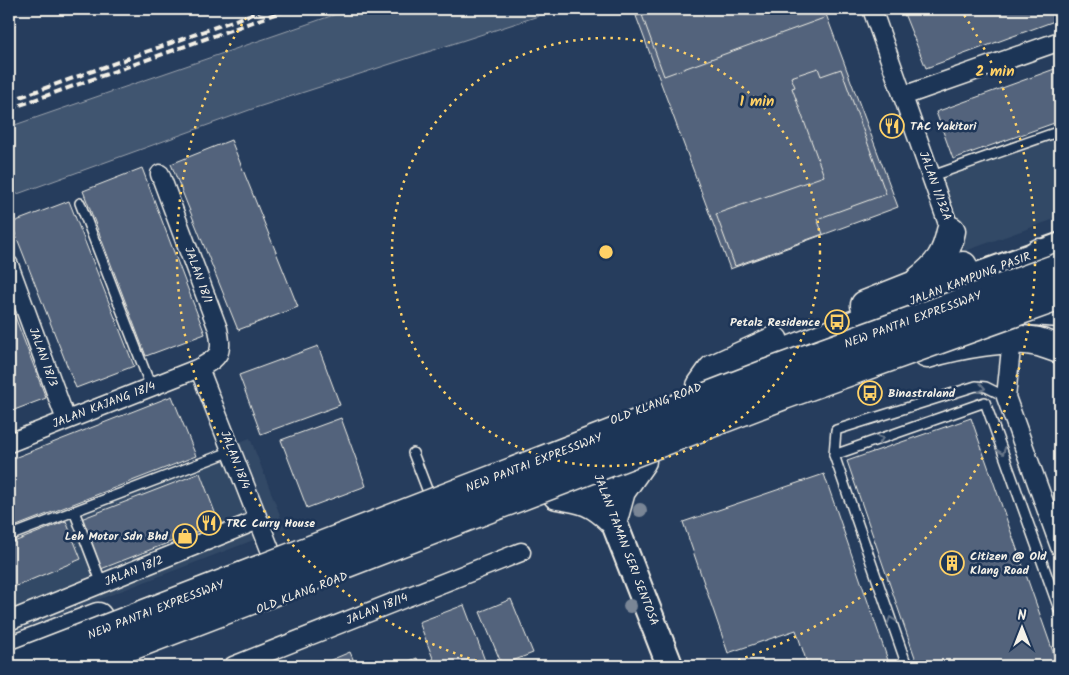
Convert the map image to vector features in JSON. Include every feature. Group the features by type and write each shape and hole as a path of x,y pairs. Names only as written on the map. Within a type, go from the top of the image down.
{"main road":[{"path":"911,287 938,265 944,256 951,231"},
{"path":"1014,310 1015,291 1020,272 1026,262 1053,255"},
{"name":"JALAN KAMPUNG PASIR","path":"881,314 966,272 1053,255"},
{"name":"NEW PANTAI EXPRESSWAY","path":"10,666 779,369 1053,255"},
{"path":"701,386 713,369 751,350 911,287 966,272 1034,325 1060,334"},
{"name":"NEW PANTAI EXPRESSWAY","path":"79,666 784,395 1060,296"},
{"name":"OLD KLANG ROAD","path":"9,652 582,433 881,314 924,306 1060,312"},
{"name":"OLD KLANG ROAD","path":"109,666 599,480 642,461 886,365 948,347 1012,339 1038,342 1060,349"},
{"name":"JALAN TAMAN SERI SENTOSA","path":"582,433 613,520 670,666"},
{"path":"557,495 583,499 593,504 613,520 621,491 626,481 642,461"}],"street":[{"name":"JALAN 1/132A","path":"872,9 966,272"},
{"path":"903,96 1060,41"},
{"name":"JALAN 18/1","path":"160,174 218,329 219,352 215,360 199,368"},
{"name":"JALAN 18/3","path":"9,265 66,420"},
{"path":"1012,339 1006,397 1054,512 1060,547"},
{"name":"JALAN KAJANG 18/4","path":"9,443 199,368"},
{"name":"JALAN 18/4","path":"199,368 270,552"},
{"name":"JALAN 18/2","path":"9,621 258,520"},
{"name":"JALAN 18/14","path":"233,666 521,552"}],"lane":[{"path":"932,176 1060,131"},
{"path":"80,202 150,387"},
{"path":"907,666 834,455 836,430 976,386 986,387 1006,397"},
{"path":"834,455 984,402 1060,612"},
{"path":"9,536 232,451"},
{"path":"413,453 428,492"},
{"path":"74,511 102,584"}],"shaded area":[{"path":"351,9 560,9 255,108 9,197 9,127"},
{"path":"1060,135 1060,217 965,251 939,178"},
{"path":"250,438 285,528 9,634 9,532"}],"building":[{"path":"9,9 11,9 16,24 9,27"},
{"path":"655,9 824,9 898,207 730,269 636,16"},
{"path":"659,9 821,9 824,18 664,76 642,15"},
{"path":"910,9 1060,9 1060,19 926,68 903,11"},
{"path":"1060,67 1060,121 953,159 936,112"},
{"path":"818,68 821,76 841,69 886,194 817,219 823,234 735,266 716,214 824,176 792,88 795,87 791,77"},
{"path":"231,140 298,307 238,330 171,164"},
{"path":"142,168 205,334 146,356 83,191"},
{"path":"69,201 134,366 76,388 11,223"},
{"path":"9,301 46,398 9,412"},
{"path":"318,346 340,405 261,434 239,375"},
{"path":"172,396 196,456 9,529 9,460"},
{"path":"341,418 366,486 307,508 281,440"},
{"name":"Citizen @ Old Klang Road","path":"971,418 1058,666 918,666 847,461"},
{"path":"200,473 219,523 101,569 81,519"},
{"path":"824,474 890,666 808,666 796,630 728,653 683,522"},
{"path":"66,521 81,559 9,589 9,544"},
{"path":"511,599 533,653 502,665 480,612"},
{"path":"464,605 487,666 436,666 419,622"},
{"path":"350,652 356,666 319,665"},
{"path":"417,658 420,666 397,666"}],"railway":[{"path":"9,101 266,9"},
{"path":"9,109 289,9"}],"place":[{"name":"TAC Yakitori","path":"892,126"},
{"name":"Petalz Residence","path":"837,322"},
{"name":"Binastraland","path":"870,393"},
{"name":"TRC Curry House","path":"209,523"},
{"name":"Leh Motor Sdn Bhd","path":"185,536"},
{"name":"Citizen @ Old Klang Road","path":"952,563"}]}
